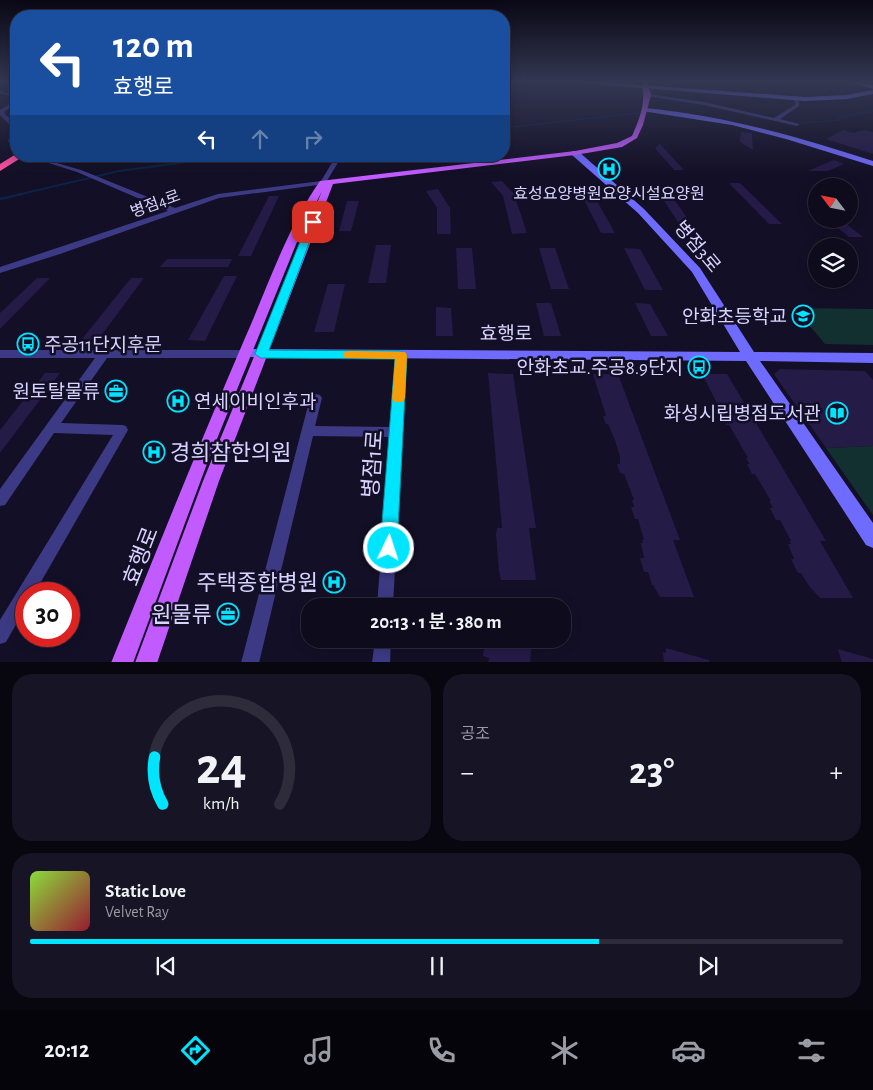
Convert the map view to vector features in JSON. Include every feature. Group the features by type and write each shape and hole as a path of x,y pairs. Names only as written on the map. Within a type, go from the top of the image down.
{"main road":[{"path":"510,161 575,153 619,145 635,137 644,112"},
{"path":"327,182 498,162"},
{"name":"효행로","path":"122,662 200,461 253,354 318,207 327,182"},
{"name":"효행로","path":"146,662 211,481 253,354"}],"street":[{"path":"2,112 4,117 10,122"},
{"path":"672,112 741,124 873,164"},
{"path":"738,112 797,124"},
{"path":"774,120 787,112"},
{"name":"병점3로","path":"575,153 641,211 696,270 751,358 873,539"},
{"path":"50,162 86,174 175,211"},
{"path":"327,182 337,162"},
{"path":"327,182 342,162"},
{"name":"병점4로","path":"0,270 218,196 327,182"},
{"name":"효행로","path":"0,354 560,354 751,358"},
{"path":"0,500 103,355"},
{"name":"병점1로","path":"386,598 401,355"},
{"path":"751,358 873,358"},
{"path":"250,662 316,398"},
{"path":"0,636 122,430 51,428"},
{"path":"308,431 396,432"},
{"path":"381,662 382,648"}],"green space":[{"path":"795,308 873,309 873,345 825,344"},
{"path":"873,446 873,515 826,448"}],"building":[{"path":"843,130 854,133 864,130 873,132 873,154 826,139"},
{"path":"741,132 752,133 753,150 740,142"},
{"path":"660,144 684,170 674,170 655,148"},
{"path":"834,160 844,164 828,171 808,171"},
{"path":"502,181 514,194 527,233 512,234 503,196 491,182"},
{"path":"729,183 740,183 782,224 769,224"},
{"path":"655,187 676,202 690,222 678,222"},
{"path":"438,189 450,208 451,234 437,234 437,208 426,191"},
{"path":"581,194 593,194 615,233 601,233"},
{"path":"269,196 279,196 251,256 238,256"},
{"path":"347,201 359,201 351,231 339,231"},
{"path":"838,228 852,228 863,237 849,237"},
{"path":"376,245 391,245 386,283 368,283"},
{"path":"456,248 472,248 476,289 458,289"},
{"path":"539,248 555,248 569,289 551,289"},
{"path":"624,248 640,249 663,290 645,290"},
{"path":"167,259 232,259 228,267 160,267"},
{"path":"224,276 237,276 205,341 188,340"},
{"path":"37,278 50,278 0,329 0,313"},
{"path":"131,278 144,278 98,340 82,339"},
{"path":"328,284 345,284 334,332 314,332"},
{"path":"536,303 551,303 561,336 544,336"},
{"path":"635,303 650,304 668,336 651,336"},
{"path":"436,307 451,308 453,336 436,336"},
{"name":"화성시립병점도서관","path":"780,369 865,371 873,380 873,446 826,448 774,374"},
{"path":"45,373 60,373 0,453 0,430"},
{"path":"488,373 513,374 536,528 529,528 536,580 501,580 499,572 496,534 497,528 502,528"},
{"path":"593,374 618,374 680,540 673,540 694,597 660,597 652,585 648,572 644,572 640,558 644,558 641,543 644,540 638,519 635,519 631,507 634,507 632,500 634,500 624,474 620,473 617,464 620,464 620,457 615,440 603,416 606,416"},
{"path":"702,374 727,374 826,541 820,541 853,598 820,598 801,573 798,573 791,559 794,559 788,544 791,544 789,541 791,541 780,520 776,520 770,508 773,508 769,501 771,501 755,474 752,474 747,464 750,464 746,458 748,458 729,425 726,425 722,417 724,417"},
{"path":"481,648 531,648 530,662 488,662 489,658 483,656 484,649"},
{"path":"666,648 709,660 709,662 664,662 663,652 666,653"},
{"path":"838,649 873,659 873,662 842,662"}],"waterway":[{"path":"802,123 840,120 837,118 868,112"},
{"path":"510,127 638,113"},
{"path":"17,195 119,171 186,162"},
{"path":"0,199 22,194"}],"slow traffic":[{"path":"349,355 401,355 398,398"}],"place":[{"name":"효성요양병원요양시설요양원","path":"609,169"},
{"name":"안화초등학교","path":"803,316"},
{"name":"주공11단지후문","path":"28,344"},
{"name":"안화초교.주공8.9단지","path":"699,367"},
{"name":"원토탈물류","path":"116,391"},
{"name":"연세이비인후과","path":"178,401"},
{"name":"화성시립병점도서관","path":"837,413"},
{"name":"경희참한의원","path":"154,452"},
{"name":"주택종합병원","path":"334,582"},
{"name":"원물류","path":"228,614"}],"route":[{"path":"313,222 261,354 401,355 389,548"}]}
